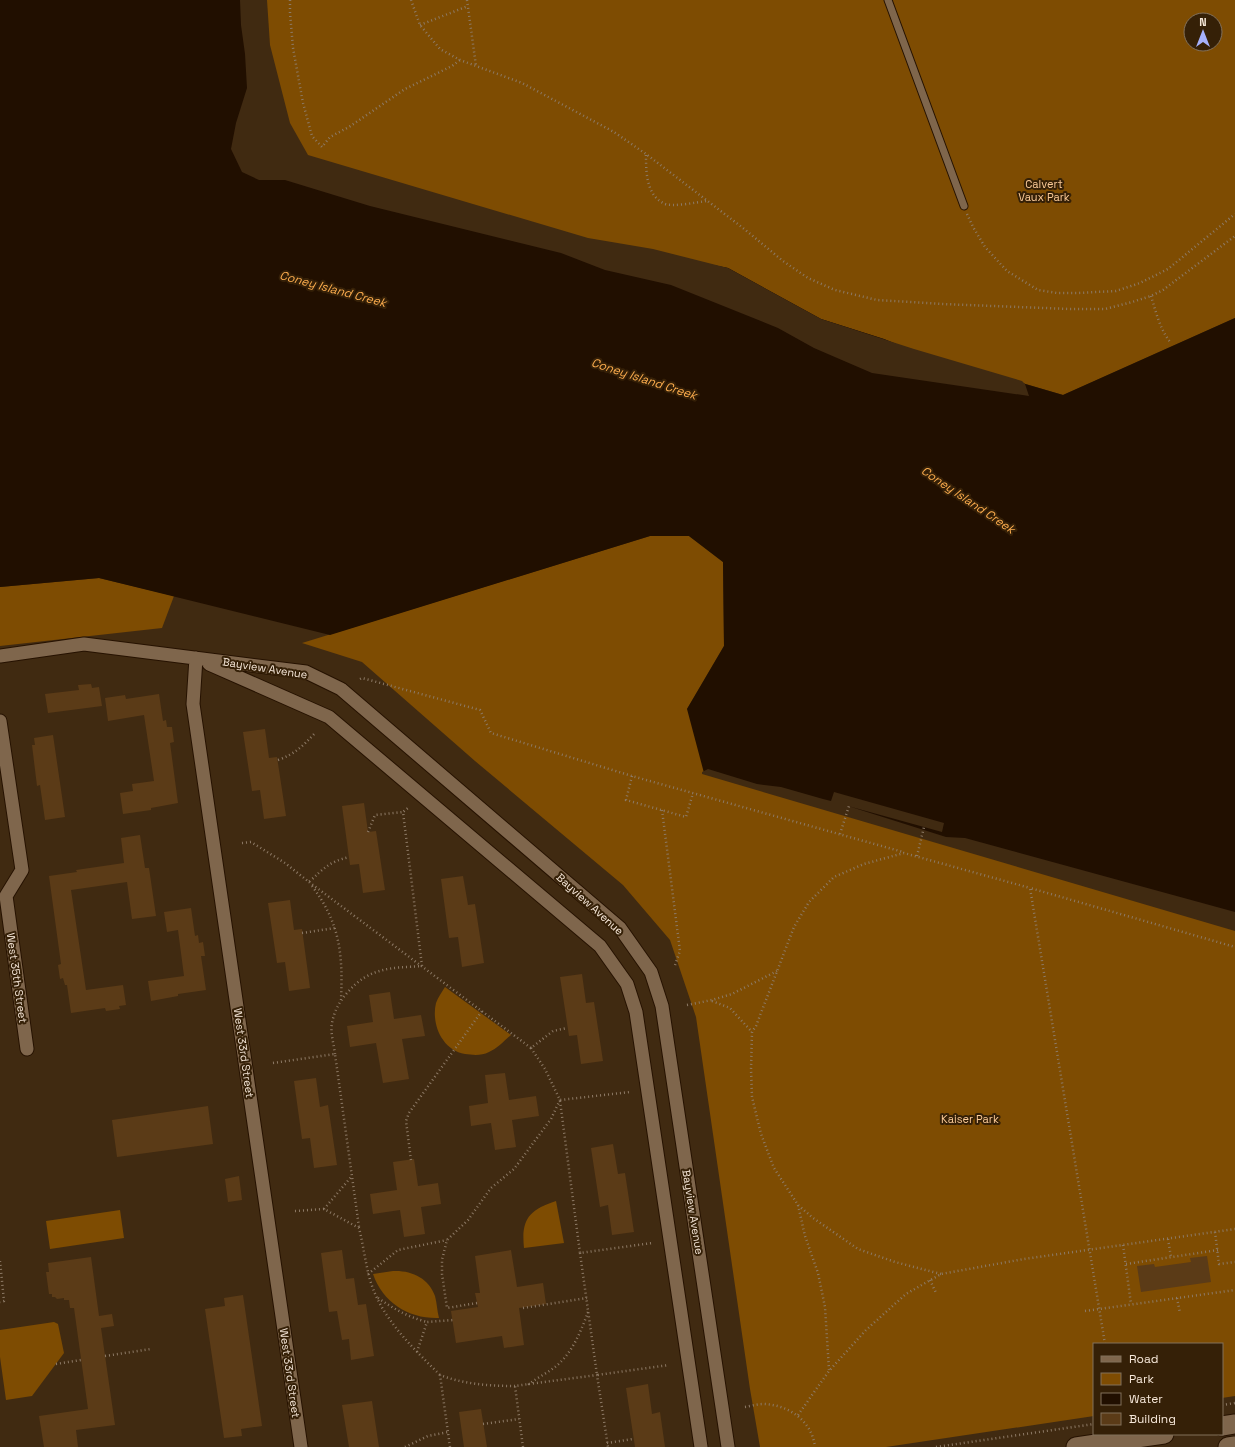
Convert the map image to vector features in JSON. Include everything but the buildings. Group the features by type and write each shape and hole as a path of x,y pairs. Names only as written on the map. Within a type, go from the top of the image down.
{"main road":[{"path":"1223,1426 1235,1424"},
{"path":"1076,1447 1157,1435"},
{"path":"1228,1447 1235,1446"}],"street":[{"name":"Bayview Avenue","path":"0,656 84,644 306,672 341,689 620,928 651,972 662,1006 728,1447"},
{"name":"Bayview Avenue","path":"196,658 329,717 600,946 627,984 636,1012 701,1447"},
{"name":"West 33rd Street","path":"196,658 193,704 301,1447"},
{"name":"West 35th Street","path":"0,721 22,870 6,896 27,1049"}],"lane":[{"path":"888,0 964,206"}],"path":[{"path":"290,0 294,48 303,103 312,136 322,147 330,137 349,128 405,89 424,78 452,66 460,60"},
{"path":"411,0 420,25 440,49 460,60 522,83 614,132 646,154 743,228 783,261 808,278 835,290 859,297 877,300 942,304 1070,309 1105,308 1132,302 1151,296 1163,290 1235,236"},
{"path":"467,0 476,66"},
{"path":"420,25 468,6"},
{"path":"646,154 648,185 654,195 664,204 682,205 707,201"},
{"path":"964,206 984,247 1007,271 1038,290 1064,293 1116,291 1140,283 1168,269 1235,214"},
{"path":"1151,296 1159,322 1171,343"},
{"path":"360,679 362,678 480,710 491,733 632,776 1030,888 1235,948"},
{"path":"278,760 289,756 302,747 315,733"},
{"path":"632,776 626,800 686,816 693,793"},
{"path":"840,834 849,806"},
{"path":"368,832 376,815 403,812 408,808"},
{"path":"662,810 680,951 675,965"},
{"path":"403,812 422,966"},
{"path":"916,856 924,827"},
{"path":"242,843 251,842 285,862 309,882 532,1048 545,1069 560,1100 586,1298 608,1447"},
{"path":"904,853 864,864 834,877 809,902 794,926 756,1026 752,1032 752,1097 761,1134 774,1168 798,1204 812,1218 858,1249 896,1262 941,1274"},
{"path":"309,882 328,864 336,860 349,857"},
{"path":"309,882 328,909 335,928 342,965 341,1000"},
{"path":"1030,888 1105,1343"},
{"path":"302,933 335,928"},
{"path":"422,966 392,968 366,976 358,981 341,1000 331,1025 359,1228 368,1274 377,1298 390,1321 416,1352 440,1375 451,1379 478,1384 515,1386 669,1365"},
{"path":"687,1005 732,994 777,971"},
{"path":"712,1000 730,1008 752,1032"},
{"path":"411,1160 406,1121 409,1113 482,1011"},
{"path":"532,1048 553,1031 568,1028"},
{"path":"274,1064 335,1054"},
{"path":"560,1100 630,1092"},
{"path":"368,1274 398,1250 447,1240 468,1220 491,1188 514,1169 551,1119 560,1100"},
{"path":"324,1209 352,1176"},
{"path":"798,1204 805,1236 818,1273 825,1307 829,1370"},
{"path":"295,1211 324,1209 359,1228"},
{"path":"798,1415 829,1370 866,1330 906,1294 941,1274 1024,1259 1235,1229"},
{"path":"1215,1232 1219,1264 1235,1262"},
{"path":"1168,1239 1171,1257"},
{"path":"447,1240 442,1260 442,1274 447,1308 477,1303"},
{"path":"580,1254 652,1243"},
{"path":"1124,1245 1131,1304"},
{"path":"1126,1264 1218,1250"},
{"path":"0,1261 4,1301 0,1302"},
{"path":"930,1280 936,1293"},
{"path":"1085,1311 1235,1290"},
{"path":"377,1298 401,1313 413,1318 427,1322 453,1320"},
{"path":"523,1308 586,1298"},
{"path":"1177,1298 1180,1313"},
{"path":"529,1384 562,1361 580,1334 588,1312"},
{"path":"416,1352 427,1322"},
{"path":"105,1356 151,1349"},
{"path":"56,1364 81,1360"},
{"path":"440,1375 450,1447"},
{"path":"515,1386 523,1447"},
{"path":"1223,1405 1235,1403"},
{"path":"744,1407 764,1404 787,1409 798,1415 805,1423 814,1439 815,1447"},
{"path":"483,1424 519,1419"},
{"path":"936,1447 1093,1424"},
{"path":"405,1447 428,1436 448,1432"},
{"path":"607,1443 634,1439"}],"green space":[{"name":"Calvert Vaux Park","path":"265,0 1235,0 1235,318 1063,395 913,351 884,339 821,319 728,268 588,240 306,157 288,124 269,45"},
{"name":"Kaiser Park","path":"650,536 689,536 723,562 724,646 687,709 1235,929 1235,1396 1223,1398 1223,1343 1093,1343 1093,1416 886,1447 760,1447 750,1389 696,1017 670,940 623,885 475,761 362,662 302,643"},
{"path":"99,578 174,596 162,628 0,646 0,587"},
{"path":"445,987 511,1035 495,1049 483,1054 465,1054 457,1052 450,1047 444,1042 440,1035 435,1019 436,1003"},
{"path":"556,1201 564,1243 524,1248 524,1230 529,1217 539,1208"},
{"path":"120,1210 124,1238 50,1249 46,1221"},
{"path":"393,1271 413,1274 428,1284 435,1296 439,1318 417,1316 398,1307 390,1301 377,1284 373,1274"},
{"path":"54,1322 58,1324 64,1353 32,1396 6,1400 0,1357 0,1330"}],"water":[{"name":"Coney Island Creek","path":"0,0 265,0 269,45 288,124 307,157 588,240 728,268 821,319 884,339 913,351 1063,395 1235,318 1235,929 704,773 687,709 724,646 723,562 689,536 650,536 330,635 99,578 0,587"}],"pier":[{"path":"240,0 267,0 270,45 290,123 308,155 588,238 653,249 728,268 821,319 914,349 1022,381 1025,384 1029,396 872,373 814,348 778,328 671,285 605,270 561,253 370,206 285,180 259,180 242,172 231,149 236,123 247,88"},
{"path":"708,769 757,784 781,787 831,801 834,792 944,823 942,832 848,806 946,837 965,838 1235,912 1235,931 702,774 702,772"}]}
